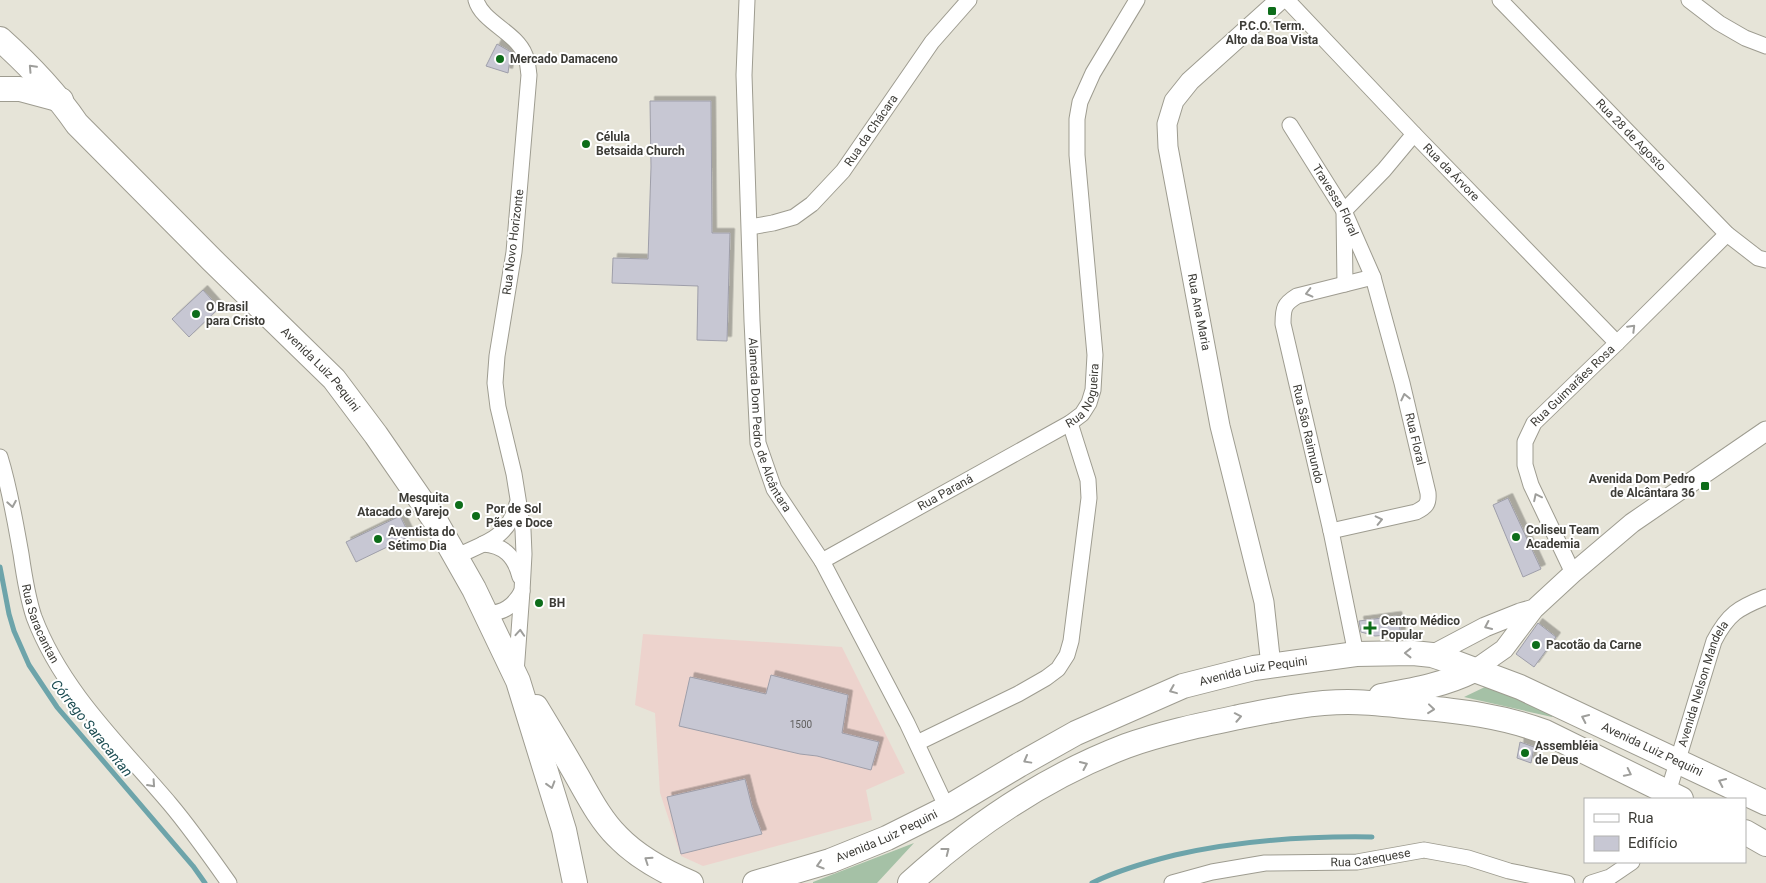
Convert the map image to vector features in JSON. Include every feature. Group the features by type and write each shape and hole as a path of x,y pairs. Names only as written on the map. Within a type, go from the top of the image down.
{"main road":[{"name":"Avenida Luiz Pequini","path":"0,39 24,60 61,100 77,124 338,385 376,435 457,556 517,678 554,735 599,814 618,837 643,857 662,870 691,883"},
{"path":"0,89 20,89 61,100"},
{"name":"Avenida Luiz Pequini","path":"770,881 830,862 887,838 947,808 1076,733 1183,686 1228,674 1271,666 1356,654 1413,653 1432,655 1474,670 1520,687 1766,803"},
{"path":"910,883 944,853 1000,812 1059,776 1126,746 1187,728 1285,708 1347,702 1429,687 1460,678 1474,670"},
{"name":"Avenida Luiz Pequini","path":"517,678 564,830 575,883"},
{"path":"1347,702 1456,712 1522,723 1545,732 1671,797"},
{"path":"1746,833 1766,844"},
{"path":"566,883 569,851"}],"street":[{"name":"Rua Novo Horizonte","path":"476,0 478,8 512,37 520,47 526,56 529,75 514,252 497,356 495,383 498,407 514,474 523,530 524,546 517,678"},
{"name":"Alameda Dom Pedro de Alcântara","path":"747,0 744,75 758,443 774,489 822,561 916,742 947,808"},
{"name":"Rua da Chácara","path":"750,227 794,217 812,204 843,171 932,42 969,0"},
{"name":"Rua Nogueira","path":"916,742 1018,694 1058,669 1067,656 1071,641 1088,498 1088,480 1070,423 1082,414 1089,403 1093,390 1094,355 1077,155 1077,120 1080,102 1093,74 1137,0"},
{"name":"Rua Ana Maria","path":"1271,666 1264,602 1220,426 1168,147 1168,124 1174,101 1190,81 1280,0"},
{"name":"Rua da Árvore","path":"1287,0 1414,134 1618,343"},
{"name":"Rua 28 de Agosto","path":"1500,0 1728,234 1758,258 1766,260"},
{"path":"1689,0 1719,23 1745,38 1766,46"},
{"name":"Travessa Floral","path":"1290,125 1344,211 1373,277"},
{"path":"1345,284 1344,211 1384,170 1414,134"},
{"name":"Rua Guimarães Rosa","path":"1573,573 1531,485 1525,465 1525,442 1534,423 1728,234"},
{"name":"Rua São Raimundo","path":"1356,654 1331,532 1283,324 1283,310 1288,301 1297,296 1373,277"},
{"name":"Rua Floral","path":"1331,532 1416,512 1424,508 1428,501 1428,493 1404,392 1373,277"},
{"name":"Rua Paraná","path":"822,561 1070,423"},
{"path":"1474,670 1504,649 1534,609 1632,523 1766,431"},
{"name":"Rua Saracantan","path":"0,457 11,497 30,602 34,617 51,654 83,703 170,804 229,883"},
{"name":"Rua Novo Horizonte","path":"457,556 499,535 508,527 518,502"},
{"path":"483,544 502,548 512,557 520,575 522,590 518,599 510,607 498,612 486,613"},
{"name":"Avenida Nelson Mandela","path":"1671,797 1677,761 1714,641 1723,624 1734,613 1766,597"},
{"path":"1432,655 1486,626 1534,609"},
{"name":"Rua Catequese","path":"1172,883 1212,872 1265,863 1357,862 1424,850 1454,854 1509,871 1567,883"},
{"path":"1591,883 1610,877 1631,863"}],"shaded area":[{"path":"643,634 842,647 905,773 866,790 872,820 703,866 681,856 660,793 655,713 635,705"}],"green space":[{"path":"1487,686 1555,711 1552,717 1464,697"},
{"path":"914,843 877,883 813,883 813,882"}],"building":[{"name":"Mercado Damaceno","path":"497,44 511,52 508,73 486,66"},
{"path":"650,101 711,101 712,233 730,233 727,341 697,340 698,286 612,283 613,258 648,259 651,167"},
{"name":"O Brasil para Cristo","path":"203,290 219,308 189,337 172,319"},
{"name":"Coliseu Team Academia","path":"1508,498 1541,569 1523,577 1493,505"},
{"name":"Aventista do Sétimo Dia","path":"400,516 410,536 356,562 346,542"},
{"path":"1397,616 1401,634 1375,636 1361,632 1359,621"},
{"name":"Pacotão da Carne","path":"1538,623 1556,637 1534,667 1516,654"},
{"path":"771,675 848,695 842,733 879,742 871,770 817,756 800,754 679,726 690,677 766,694"},
{"name":"Assembléia de Deus","path":"1520,742 1534,747 1531,763 1517,758"},
{"path":"745,779 752,807 762,834 681,854 667,797"}],"waterway":[{"name":"Córrego Saracantan","path":"0,567 14,631 29,665 57,707 193,866 205,883"},
{"path":"1092,883 1122,870 1154,860 1224,846 1298,838 1372,837"}],"place":[{"name":"P.C.O. Term. Alto da Boa Vista","path":"1272,11"},
{"name":"Mercado Damaceno","path":"500,59"},
{"name":"Célula Betsaida Church","path":"586,144"},
{"name":"O Brasil para Cristo","path":"196,314"},
{"name":"Avenida Dom Pedro de Alcântara 36","path":"1705,486"},
{"name":"Mesquita Atacado e Varejo","path":"459,505"},
{"name":"Por de Sol Pães e Doce","path":"476,516"},
{"name":"Coliseu Team Academia","path":"1516,537"},
{"name":"Aventista do Sétimo Dia","path":"378,539"},
{"name":"BH","path":"539,603"},
{"name":"Centro Médico Popular","path":"1370,628"},
{"name":"Pacotão da Carne","path":"1536,645"},
{"name":"Assembléia de Deus","path":"1525,753"}]}
